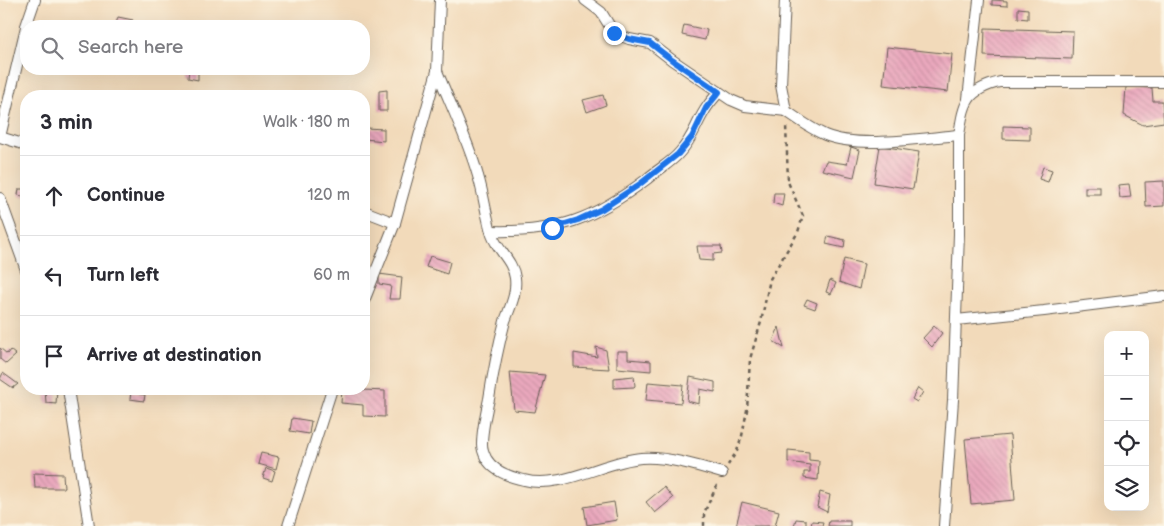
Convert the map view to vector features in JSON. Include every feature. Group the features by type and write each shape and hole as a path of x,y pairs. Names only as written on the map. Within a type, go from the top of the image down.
{"street":[{"path":"28,20 35,0"},
{"path":"370,287 395,223 437,71 440,0"},
{"path":"585,0 600,12 614,33 629,39 650,43 731,100 745,106 786,111 826,135 850,142 960,135"},
{"path":"785,0 781,86 786,111"},
{"path":"944,526 952,429 960,135 968,99 979,0"},
{"path":"20,52 0,137 20,142"},
{"path":"437,71 469,146 493,238 513,268 516,290 498,351 484,429 482,446 485,457 493,467 524,481 542,483 585,474 617,463 642,458 677,461 722,473"},
{"path":"968,99 984,86 1000,82 1164,82"},
{"path":"491,231 529,231 552,228 578,220 602,209 640,184 678,154 692,137 706,108 719,92"},
{"path":"0,198 20,253"},
{"path":"370,213 395,223"},
{"path":"956,320 1164,296"},
{"path":"69,395 90,526"},
{"path":"288,526 330,395"}],"path":[{"path":"704,526 704,513 722,473 737,451 742,436 747,410 750,359 761,322 770,280 798,232 803,216 788,182 786,111"}],"building":[{"path":"992,0 1007,1 1007,6 992,5"},
{"path":"1018,8 1028,9 1028,19 1018,18"},
{"path":"118,17 133,20 117,20"},
{"path":"684,25 707,30 705,40 682,35"},
{"path":"985,28 1073,31 1072,59 984,56"},
{"path":"887,47 952,54 948,92 883,85"},
{"path":"188,75 198,75 198,80 188,78"},
{"path":"1126,87 1152,88 1153,101 1162,101 1164,122 1143,125 1124,115"},
{"path":"387,90 387,111 379,111 379,91"},
{"path":"603,95 606,105 587,112 583,100"},
{"path":"1003,126 1030,127 1030,140 1003,139"},
{"path":"370,128 384,129 384,141 370,140"},
{"path":"880,146 919,152 913,189 874,183"},
{"path":"851,147 860,150 854,177 822,170 826,161 847,164"},
{"path":"1043,167 1052,170 1048,182 1039,179"},
{"path":"1164,181 1164,206 1146,207 1145,182"},
{"path":"1129,184 1131,197 1120,198 1118,185"},
{"path":"1085,187 1100,187 1100,194 1085,194"},
{"path":"774,193 784,193 782,206 773,203"},
{"path":"828,236 845,240 844,248 826,244"},
{"path":"697,246 721,246 722,253 713,254 713,261 699,260"},
{"path":"430,256 450,262 447,274 426,267"},
{"path":"844,259 864,264 859,289 839,282"},
{"path":"379,274 402,277 400,299 389,299 391,286 379,284"},
{"path":"830,280 836,283 831,294 826,292"},
{"path":"807,299 817,303 815,309 804,305"},
{"path":"934,326 942,333 932,347 923,338"},
{"path":"779,327 784,348 773,341"},
{"path":"596,347 606,350 609,369 574,367 574,353 597,357"},
{"path":"0,348 7,354 10,350 16,355 6,364 0,359"},
{"path":"617,351 628,351 628,359 651,361 651,371 617,368"},
{"path":"510,372 545,375 535,412 514,410"},
{"path":"3,373 18,384 13,388 0,379"},
{"path":"634,376 634,387 614,388 614,378"},
{"path":"690,377 715,382 715,392 700,389 699,404 687,401"},
{"path":"648,382 683,385 681,403 646,400"},
{"path":"918,388 923,392 917,402 912,399"},
{"path":"370,390 385,391 385,417 363,416 363,405 341,403 342,395 370,395"},
{"path":"45,395 57,395 56,404 46,403"},
{"path":"131,395 145,395 144,401 130,399"},
{"path":"292,418 311,421 309,434 290,431"},
{"path":"1010,435 1015,500 971,504 965,439"},
{"path":"788,450 809,452 809,460 819,461 818,480 804,478 804,472 810,472 810,465 788,462"},
{"path":"261,453 279,457 276,469 258,464"},
{"path":"266,468 275,471 272,481 263,478"},
{"path":"34,473 63,474 64,488 35,488"},
{"path":"664,487 673,498 655,513 646,502"},
{"path":"820,492 830,495 827,512 817,507"},
{"path":"614,502 617,520 587,525 584,507"},
{"path":"742,502 779,511 775,526 736,526"},
{"path":"796,519 806,520 806,526 794,526"},
{"path":"812,521 823,522 822,526 811,526"},
{"path":"829,521 850,521 850,526 828,526"}],"route":[{"path":"552,228 578,220 602,209 640,184 678,154 692,137 706,108 719,92 650,43 621,37 614,33"}]}
